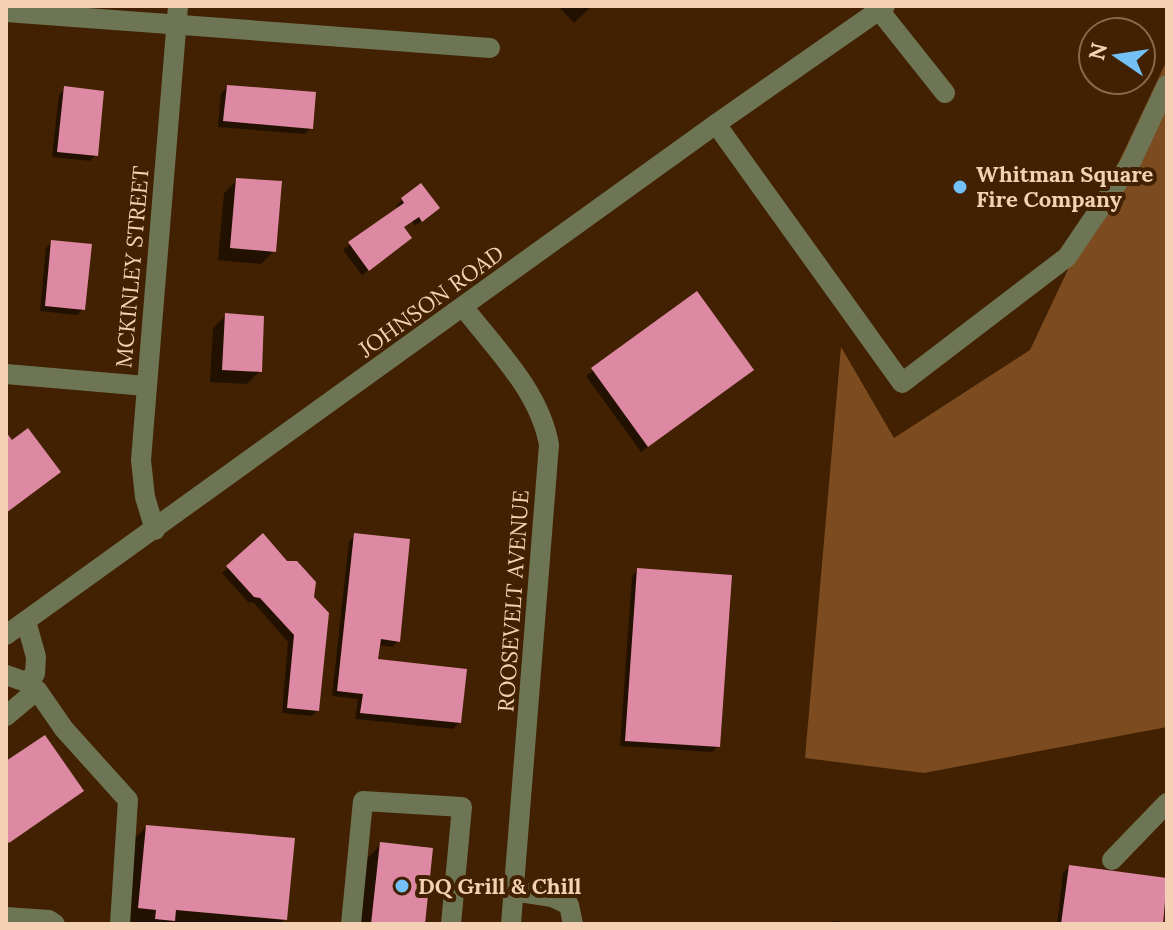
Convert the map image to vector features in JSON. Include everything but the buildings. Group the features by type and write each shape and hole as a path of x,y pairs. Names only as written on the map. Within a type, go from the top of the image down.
{"street":[{"path":"882,8 945,93"},
{"name":"JOHNSON ROAD","path":"6,635 882,8"},
{"path":"6,12 177,16 490,48"},
{"name":"MCKINLEY STREET","path":"155,530 145,497 141,460 177,16"},
{"path":"716,124 902,383 1067,257 1130,164 1167,85"},
{"name":"ROOSEVELT AVENUE","path":"464,308 534,400 546,425 549,445 511,924"},
{"path":"6,374 146,386"},
{"path":"6,716 34,684 36,657 26,621"},
{"path":"6,675 34,684 64,729 128,800 120,924"},
{"path":"351,924 363,801 462,807 451,924"},
{"path":"1112,860 1167,803"},
{"path":"513,891 552,897 569,905 573,924"},
{"path":"6,917 49,920 55,924"}],"shaded area":[{"path":"1167,60 1167,727 924,773 805,758 841,347 894,438 1030,350 1150,96 1157,96 1157,81"}],"place":[{"name":"Whitman Square Fire Company","path":"960,187"},
{"name":"DQ Grill & Chill","path":"402,886"}]}
